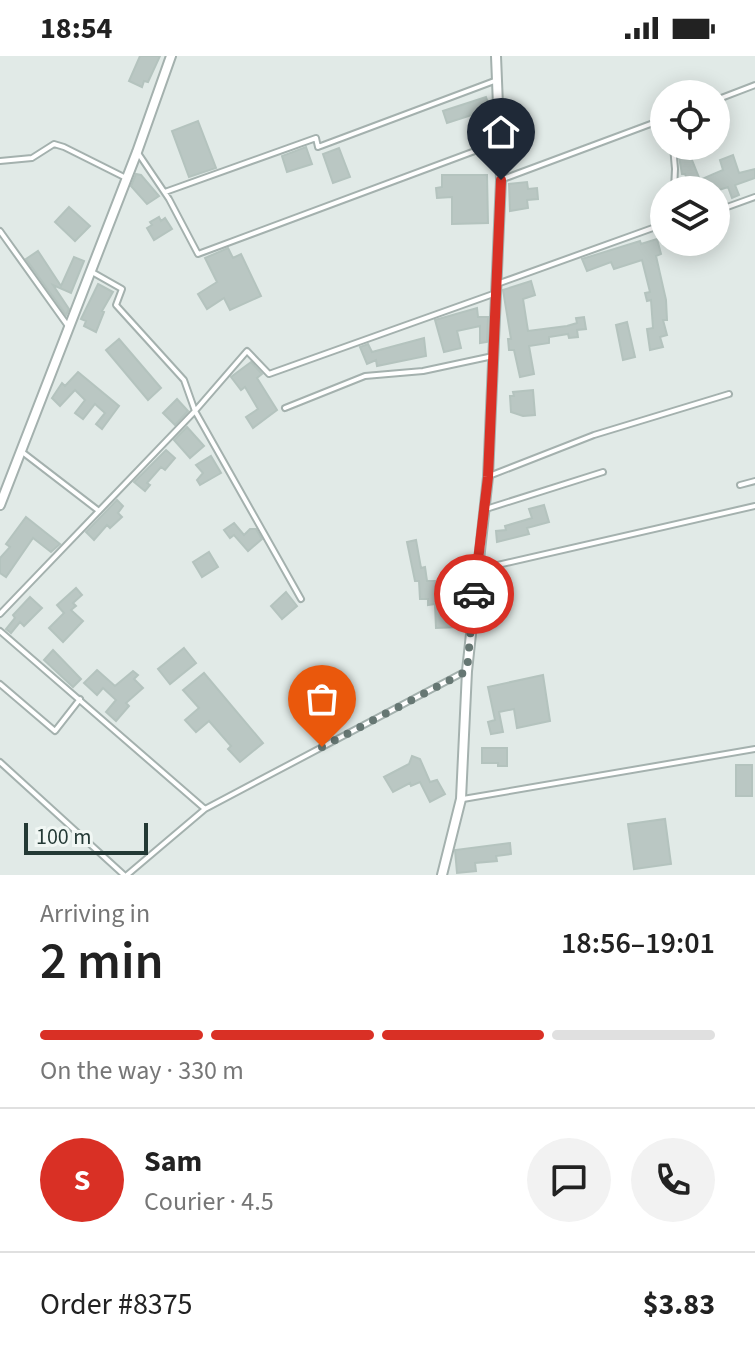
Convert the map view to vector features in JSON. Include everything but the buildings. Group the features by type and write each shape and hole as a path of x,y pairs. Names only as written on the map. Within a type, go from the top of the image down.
{"street":[{"path":"0,504 137,152 171,56"},
{"path":"442,875 461,799 467,671 488,477 501,180 496,56"}],"lane":[{"path":"165,192 316,138 318,147 497,80"},
{"path":"730,95 755,85"},
{"path":"501,180 650,124"},
{"path":"137,152 165,192 198,254 501,141"},
{"path":"0,161 32,158 54,144 126,178"},
{"path":"730,206 755,197"},
{"path":"0,614 195,411 247,351 269,374 650,229"},
{"path":"0,231 69,328"},
{"path":"90,271 122,289 116,305 184,380 195,411 301,599"},
{"path":"285,408 365,376 423,371 495,356"},
{"path":"488,477 594,435 729,394"},
{"path":"21,451 99,511"},
{"path":"484,510 603,472"},
{"path":"740,485 755,481"},
{"path":"476,570 755,506"},
{"path":"0,631 81,698 205,809"},
{"path":"0,762 126,875 205,809 467,671"},
{"path":"0,684 55,731 81,698"},
{"path":"461,799 755,749"}],"way so far":[{"path":"322,747 467,671 474,594"}],"route":[{"path":"474,594 488,477 501,180"}]}
